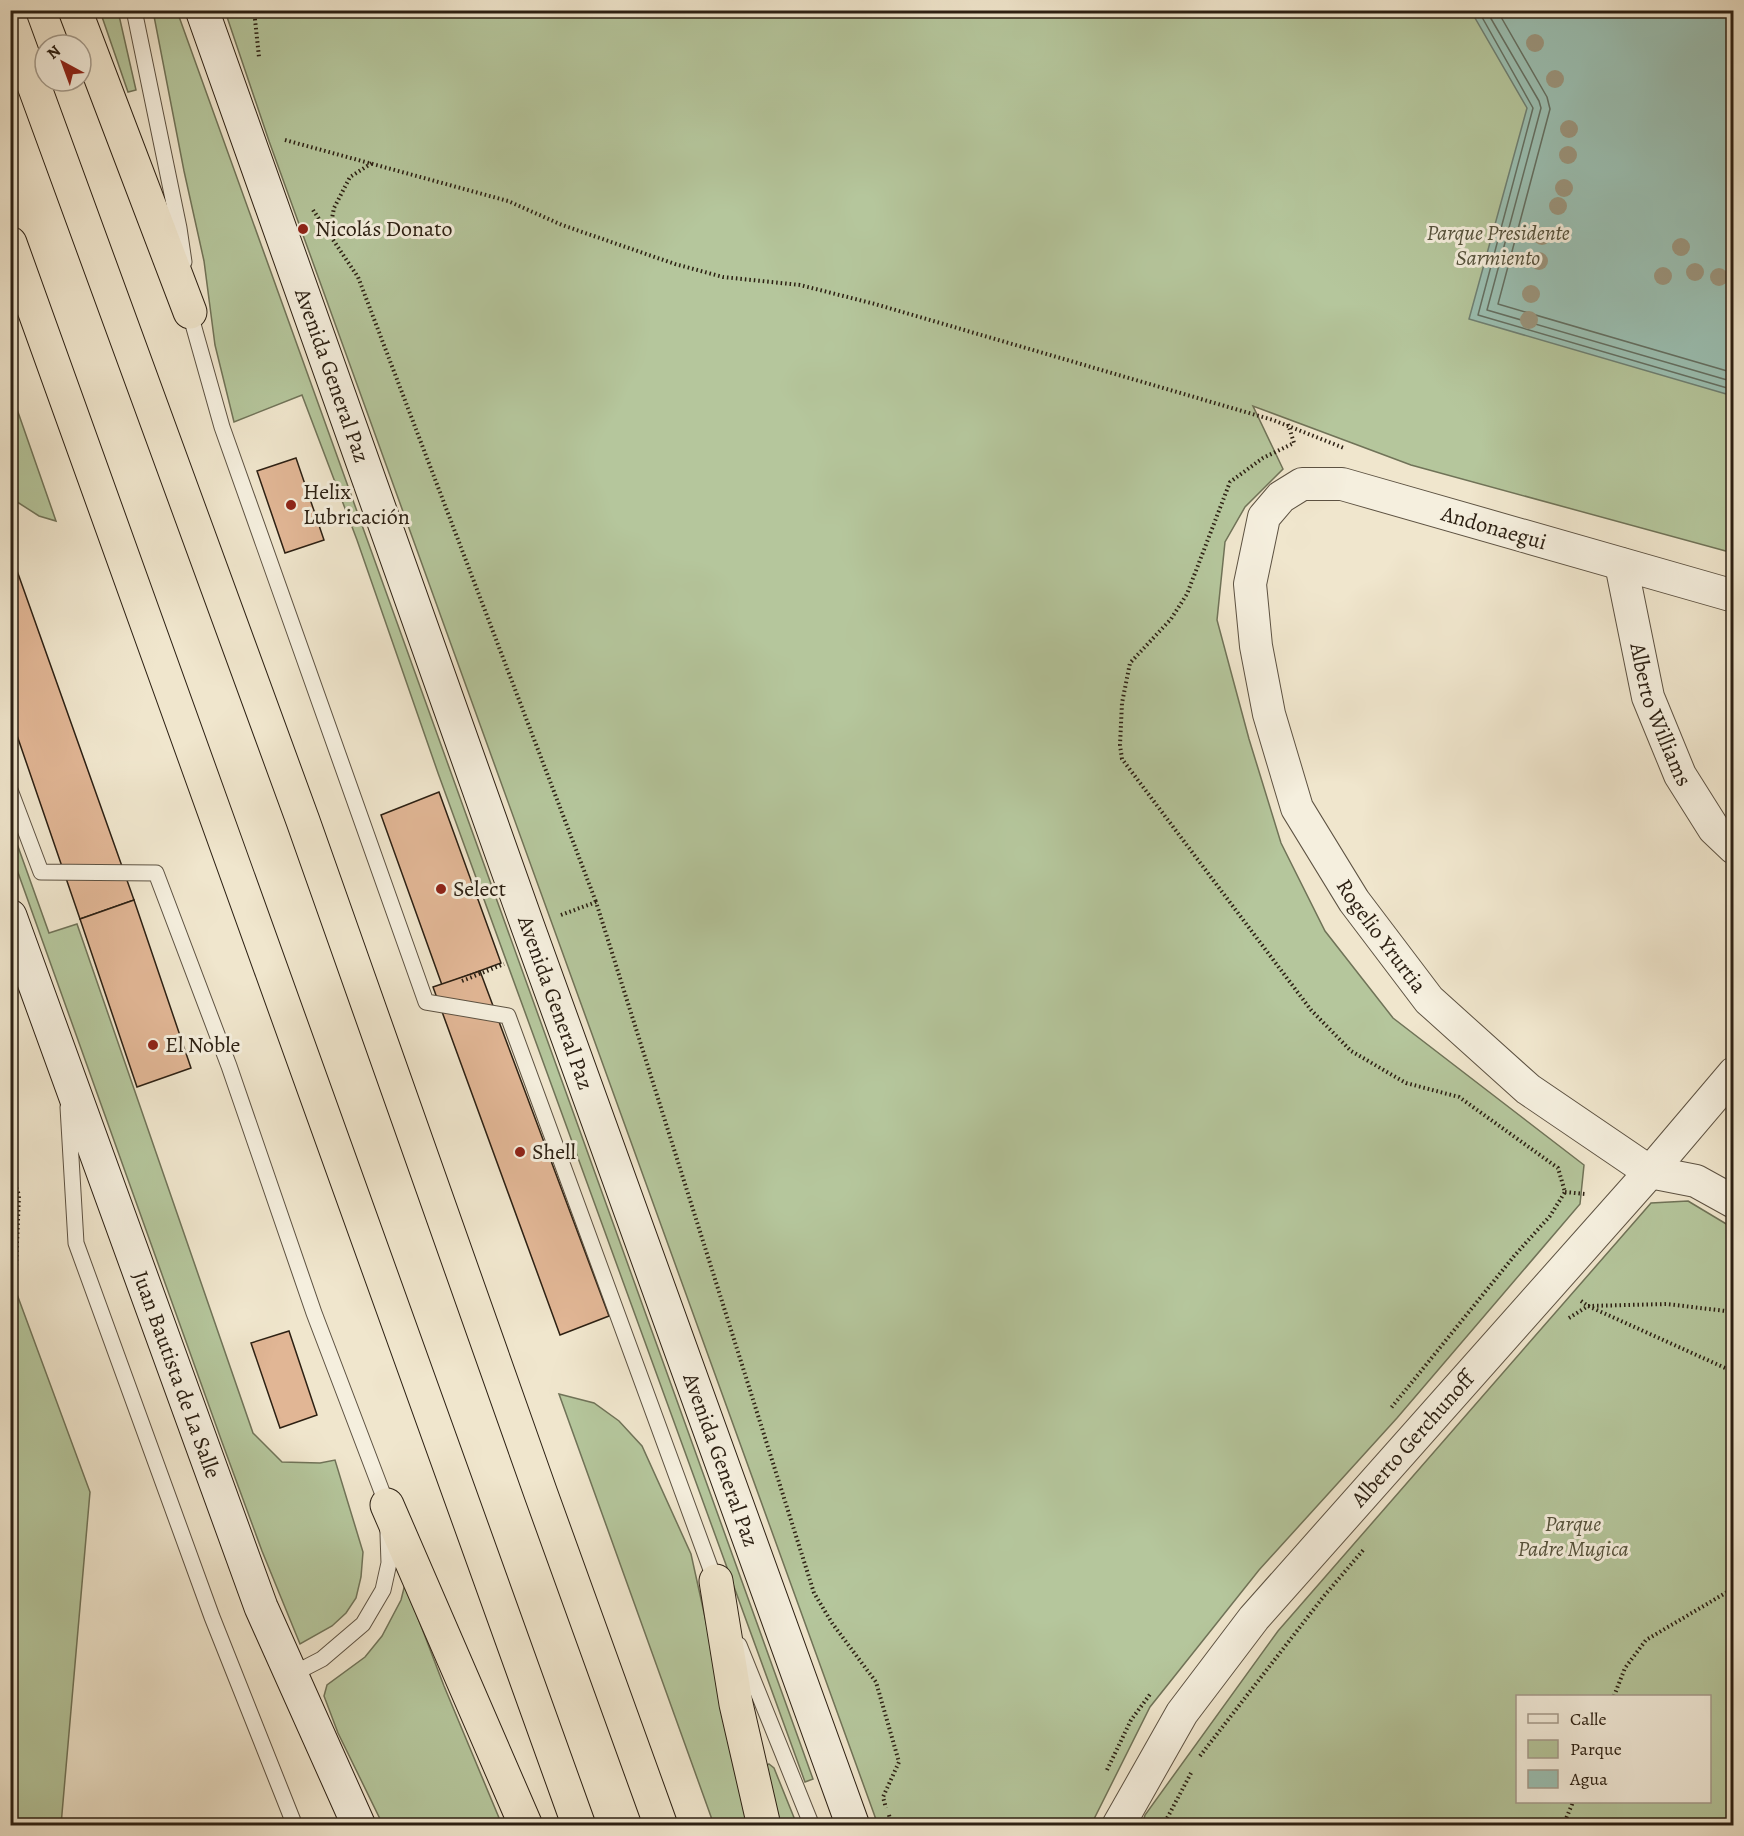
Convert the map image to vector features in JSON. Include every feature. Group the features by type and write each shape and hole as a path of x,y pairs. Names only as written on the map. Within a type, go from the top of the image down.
{"highway":[{"path":"75,10 190,312"},
{"path":"10,20 298,810 661,1826"},
{"path":"10,243 579,1826"},
{"path":"387,1505 526,1826"},
{"path":"716,1581 736,1704 764,1826"}],"street":[{"name":"Avenida General Paz","path":"202,10 526,920 853,1826"},
{"name":"Andonaegui","path":"1264,518 1281,496 1302,484 1341,484 1734,596"},
{"name":"Rogelio Yrurtia","path":"1264,518 1250,585 1256,646 1269,714 1297,808 1354,901 1429,1000 1528,1089 1650,1172 1696,1181 1734,1202"},
{"name":"Alberto Williams","path":"1622,564 1648,697 1680,775 1714,829 1734,848"},
{"name":"Juan Bautista de La Salle","path":"10,916 261,1607 359,1826"},
{"name":"Alberto Gerchunoff","path":"1118,1826 1182,1713 1254,1618 1650,1172 1734,1073"}],"lane":[{"path":"134,10 179,228 190,312 222,427 423,995 426,1002 508,1016 716,1581 812,1826"},
{"path":"10,790 41,872 156,873 229,1066 314,1313 387,1505 389,1563 382,1590 363,1624 322,1659 291,1675"},
{"path":"65,1071 76,1243 213,1617 295,1826"}],"path":[{"path":"276,137 508,201 561,225 675,264 723,277 800,285 875,304 1288,424 1294,443 1263,458 1230,482 1187,594 1171,618 1130,663 1122,703 1120,745 1122,759 1311,1010 1351,1051 1406,1083 1459,1097 1558,1168 1565,1192 1550,1216 1515,1255 1388,1413"},
{"path":"329,234 334,208 350,177 373,163"},
{"path":"312,209 358,277 596,902 814,1593 832,1623 876,1682 899,1762 883,1797 892,1826"},
{"path":"560,916 596,902"},
{"path":"423,995 504,965 501,956"},
{"path":"10,1172 19,1195 10,1354"},
{"path":"1554,1281 1588,1306 1734,1372"},
{"path":"1567,1319 1588,1306 1667,1304 1734,1312"},
{"path":"1199,1757 1324,1596 1370,1543"},
{"path":"1614,1695 1625,1668 1646,1640 1734,1588"},
{"path":"1106,1773 1131,1720 1158,1684"},
{"path":"1163,1826 1194,1767"},
{"path":"1563,1826 1573,1803"}],"green space":[{"path":"100,11 118,11 136,90 128,92"},
{"path":"153,11 177,11 813,1779 805,1782 438,773 357,540 302,395 234,422 215,345 204,261"},
{"name":"Parque Presidente Sarmiento","path":"225,11 1733,11 1733,553 1411,465 1253,406 1283,469 1245,507 1225,542 1217,620 1249,739 1281,843 1325,931 1393,1018 1584,1165 1580,1204 1397,1418 1259,1570 1150,1707 1091,1825 878,1825 269,141"},
{"path":"10,392 56,521 39,516 11,498"},
{"path":"11,827 49,933 77,924 253,1433 282,1462 320,1463 335,1460 363,1552 361,1577 356,1598 346,1613 332,1626 300,1644 262,1551 222,1442 11,853"},
{"name":"Parque Padre Mugica","path":"1688,1201 1733,1228 1733,1825 1142,1825 1145,1815 1278,1631 1651,1203"},
{"path":"11,1278 90,1492 61,1825 11,1825"},
{"path":"559,1394 594,1403 619,1421 642,1446 691,1554 751,1825 714,1825"},
{"path":"405,1584 444,1686 502,1825 383,1825 338,1733 324,1696 327,1685 365,1657 382,1636 401,1600"},
{"path":"769,1764 774,1768 797,1825 778,1825 765,1766"}],"water":[{"path":"1471,11 1733,11 1733,396 1469,319 1527,108"}],"building":[{"name":"Helix Lubricación","path":"296,458 324,540 285,553 257,471"},
{"path":"10,551 134,900 80,919 10,715"},
{"name":"Select","path":"439,792 501,963 442,985 381,815"},
{"path":"134,900 191,1068 137,1087 80,919"},
{"name":"Shell","path":"480,971 609,1316 560,1335 433,987"},
{"path":"289,1331 317,1415 280,1428 251,1343"}],"place":[{"name":"Nicolás Donato","path":"303,229"},
{"name":"Helix Lubricación","path":"291,505"},
{"name":"Select","path":"441,889"},
{"name":"El Noble","path":"153,1045"},
{"name":"Shell","path":"520,1152"}]}
